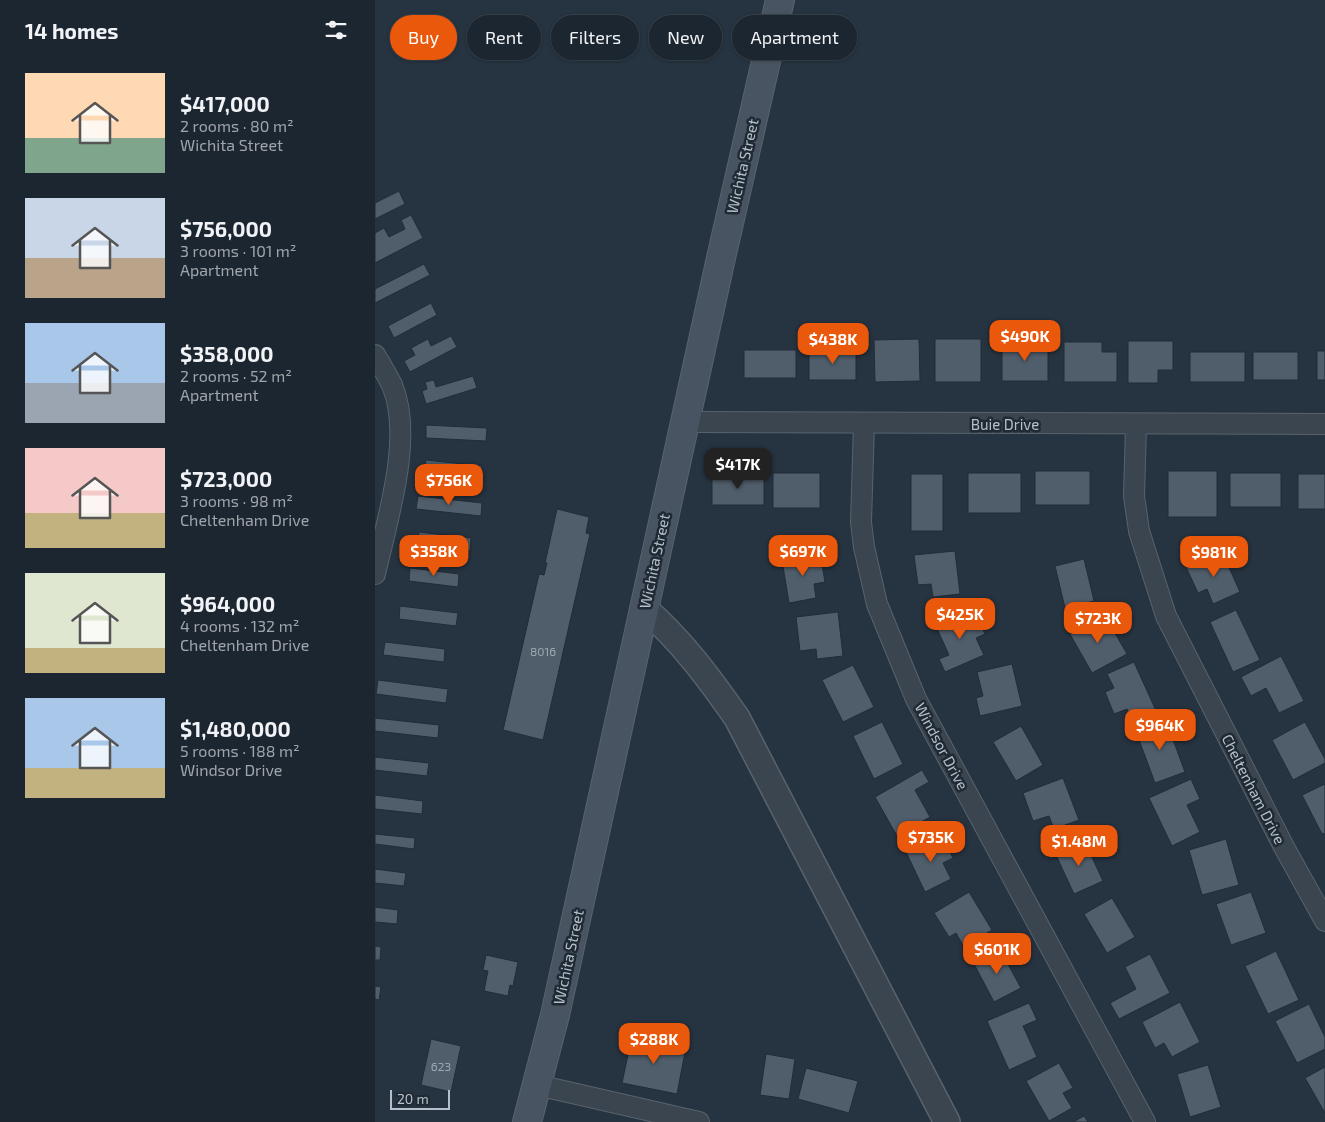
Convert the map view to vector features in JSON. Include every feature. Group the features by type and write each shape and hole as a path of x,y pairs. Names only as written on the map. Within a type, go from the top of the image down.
{"main road":[{"name":"Wichita Street","path":"527,1122 555,1015 684,422 781,0"}],"street":[{"path":"375,355 392,386 399,414 400,459 378,549 375,574"},
{"name":"Buie Drive","path":"684,422 1136,425 1325,424"},
{"name":"Windsor Drive","path":"864,424 861,522 864,548 877,604 916,698 1145,1122"},
{"name":"Cheltenham Drive","path":"1136,425 1134,496 1139,532 1166,616 1284,847 1325,921"},
{"path":"644,608 665,626 699,664 737,718 947,1122"},
{"path":"537,1085 699,1122"}],"building":[{"path":"399,191 405,204 375,219 375,203"},
{"path":"411,215 423,238 375,263 375,233 384,228 389,237 405,229 401,220"},
{"path":"424,264 430,275 375,303 375,289"},
{"path":"431,303 437,315 394,338 388,326"},
{"path":"451,336 457,347 410,372 404,361 415,355 411,348 428,339 431,346"},
{"path":"919,339 920,381 875,382 874,340"},
{"path":"935,339 981,339 981,382 935,382"},
{"path":"1128,341 1173,341 1173,370 1158,370 1158,383 1128,383"},
{"path":"1064,342 1102,342 1102,352 1117,352 1117,382 1064,382"},
{"path":"1017,343 1048,343 1048,381 1002,381 1002,346 1017,346"},
{"path":"744,350 796,350 796,378 744,378"},
{"path":"809,350 856,350 856,380 809,380"},
{"path":"1317,351 1325,351 1325,380 1317,380"},
{"path":"1190,352 1245,352 1245,382 1190,382"},
{"path":"1253,352 1298,352 1298,380 1253,380"},
{"path":"473,376 477,388 426,404 422,391 427,389 425,382 434,380 436,387"},
{"path":"426,425 487,428 486,441 426,438"},
{"path":"426,460 482,466 481,478 424,472"},
{"path":"1035,471 1090,471 1090,505 1035,505"},
{"path":"1168,471 1217,471 1217,517 1168,517"},
{"path":"773,473 820,473 820,508 773,508"},
{"path":"968,473 1021,473 1021,513 968,513"},
{"path":"1230,473 1281,473 1281,507 1230,507"},
{"path":"712,474 764,474 764,505 712,505"},
{"path":"911,474 943,474 943,531 911,531"},
{"path":"1298,474 1325,474 1325,509 1298,509"},
{"path":"418,496 482,503 481,516 416,509"},
{"path":"557,509 589,517 586,533 590,534 543,740 503,730 539,574 544,575 547,563 545,563"},
{"path":"419,532 471,538 470,551 417,546"},
{"path":"955,551 960,594 933,597 931,584 918,585 914,555"},
{"path":"1222,552 1240,592 1213,604 1207,589 1198,593 1186,567"},
{"path":"820,553 825,582 814,584 816,598 789,603 782,560"},
{"path":"1084,559 1094,601 1065,608 1055,566"},
{"path":"410,568 459,574 458,587 409,581"},
{"path":"400,606 458,613 456,626 399,619"},
{"path":"1236,610 1260,660 1233,672 1210,622"},
{"path":"966,611 971,623 978,619 985,634 976,638 984,655 945,672 939,659 949,655 935,624"},
{"path":"838,612 843,656 817,659 816,649 800,651 796,617"},
{"path":"1104,614 1127,654 1092,673 1070,634"},
{"path":"385,642 445,649 444,662 383,655"},
{"path":"1281,656 1304,701 1279,713 1266,688 1251,696 1241,677"},
{"path":"1134,662 1157,713 1133,723 1127,709 1114,714 1105,692 1114,688 1107,674"},
{"path":"1012,664 1022,706 980,716 976,698 983,696 977,672"},
{"path":"853,665 874,707 843,722 822,680"},
{"path":"378,680 448,689 446,703 376,694"},
{"path":"375,718 439,725 438,738 375,731"},
{"path":"1165,718 1185,772 1155,783 1135,729"},
{"path":"882,722 903,764 874,779 853,736"},
{"path":"1305,722 1325,759 1325,763 1293,780 1272,740"},
{"path":"1021,726 1043,765 1016,781 993,742"},
{"path":"375,757 429,763 427,776 375,770"},
{"path":"922,770 929,782 915,790 930,817 897,836 875,797"},
{"path":"1063,778 1079,820 1054,829 1049,816 1033,821 1023,793"},
{"path":"1191,779 1200,799 1187,805 1200,832 1172,846 1149,798"},
{"path":"1325,784 1325,833 1322,834 1302,795"},
{"path":"375,795 423,801 422,814 375,809"},
{"path":"375,834 415,838 414,849 375,844"},
{"path":"942,835 953,858 943,863 951,879 925,892 906,852"},
{"path":"1226,839 1239,885 1202,895 1189,850"},
{"path":"1084,840 1103,881 1074,894 1055,853"},
{"path":"375,869 406,873 404,886 375,883"},
{"path":"969,892 992,930 964,947 956,933 949,937 934,913"},
{"path":"1251,892 1266,933 1231,945 1216,904"},
{"path":"1112,898 1135,937 1107,953 1084,914"},
{"path":"375,907 398,910 397,924 375,922"},
{"path":"375,946 381,947 380,960 375,960"},
{"path":"999,948 1021,988 994,1002 973,962"},
{"path":"1276,951 1299,1000 1268,1014 1245,966"},
{"path":"1150,954 1170,993 1119,1019 1110,1003 1136,989 1125,967"},
{"path":"486,955 518,962 513,986 510,985 508,996 484,991 488,971 483,970"},
{"path":"375,986 381,987 379,1000 375,999"},
{"path":"1180,1002 1200,1042 1172,1057 1164,1043 1155,1048 1142,1022"},
{"path":"1029,1003 1037,1020 1023,1026 1037,1057 1009,1070 987,1021"},
{"path":"1309,1004 1325,1037 1325,1049 1297,1063 1275,1021"},
{"path":"632,1036 686,1047 677,1094 622,1083"},
{"path":"431,1039 461,1046 451,1092 421,1085"},
{"path":"766,1054 795,1059 789,1099 760,1095"},
{"path":"1059,1063 1073,1088 1063,1093 1072,1108 1049,1121 1026,1081"},
{"path":"1208,1065 1221,1107 1190,1117 1177,1074"},
{"path":"1325,1067 1325,1113 1305,1078"},
{"path":"806,1068 858,1081 849,1113 798,1099"},
{"path":"1084,1116 1088,1122 1073,1122"}]}
